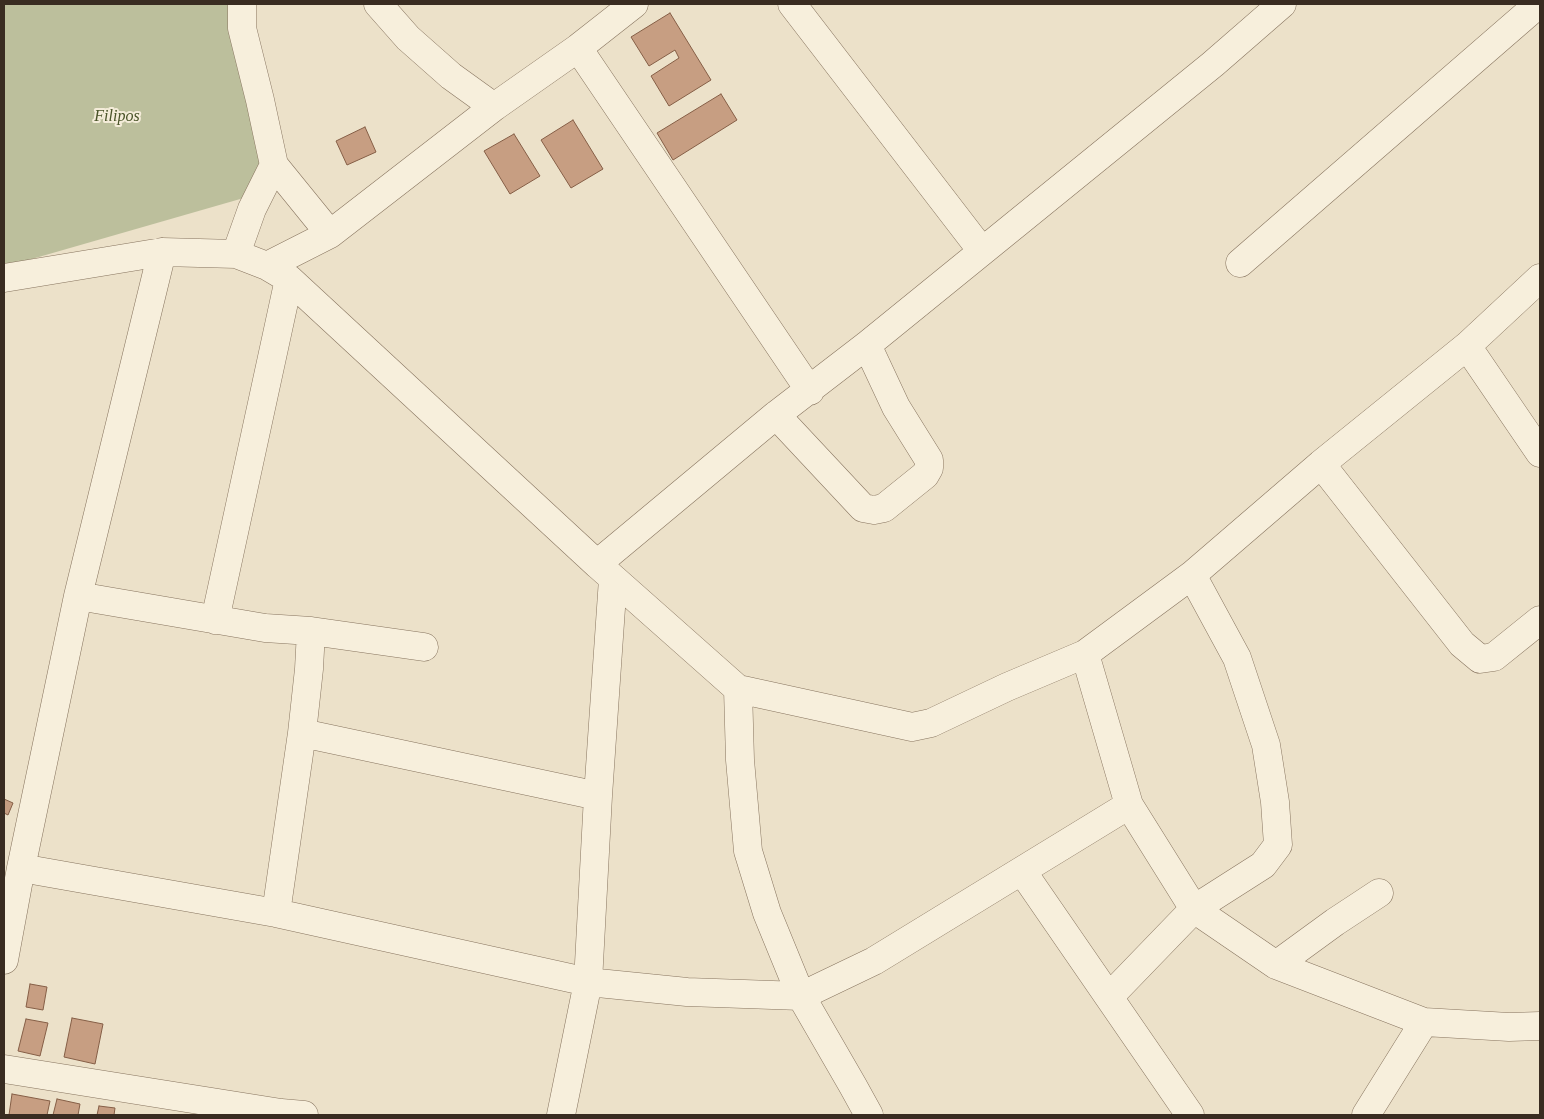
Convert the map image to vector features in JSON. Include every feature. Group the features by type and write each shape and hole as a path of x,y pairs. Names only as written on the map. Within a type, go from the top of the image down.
{"street":[{"path":"242,4 242,28 274,165 330,234"},
{"path":"378,4 408,38 451,76 494,107"},
{"path":"215,620 278,272 494,107 578,48 634,4"},
{"path":"792,4 982,251"},
{"path":"561,1115 588,982 598,796 605,572 776,415 810,391 1214,64 1282,4"},
{"path":"1240,263 1534,8"},
{"path":"578,48 810,391"},
{"path":"236,254 252,210 274,165"},
{"path":"4,960 21,868 78,596 162,252"},
{"path":"4,278 162,252 236,254 278,272 605,572 738,689 912,727 931,723 1007,687 1085,654 1192,575 1321,464 1467,346 1540,278"},
{"path":"776,415 863,508 874,510 884,508 925,475 929,468 929,460 896,408 866,345"},
{"path":"1467,346 1540,453"},
{"path":"1321,464 1462,644 1480,659 1494,657 1540,620"},
{"path":"1109,997 1194,909 1263,865 1278,845 1275,802 1266,745 1237,658 1192,575"},
{"path":"78,596 265,628 311,631 424,647"},
{"path":"276,913 302,732 311,631"},
{"path":"1085,654 1129,805 1194,909 1276,965 1424,1022 1509,1027 1540,1026"},
{"path":"738,689 740,760 748,851 767,913 801,996 869,1115"},
{"path":"302,732 598,796"},
{"path":"21,868 276,913 588,982 687,992 801,996 874,961 1129,805"},
{"path":"1022,871 1190,1115"},
{"path":"1276,965 1379,893"},
{"path":"1366,1115 1424,1022"},
{"path":"4,1068 281,1114 304,1115"}],"green space":[{"name":"Filipos","path":"4,4 232,4 268,191 4,267"}],"building":[{"path":"670,13 711,80 669,106 651,76 679,58 675,50 649,66 631,37"},
{"path":"721,94 737,120 673,160 657,133"},
{"path":"573,120 603,169 571,188 541,140"},
{"path":"365,127 376,152 347,165 336,141"},
{"path":"514,134 540,176 510,194 484,151"},
{"path":"4,799 13,803 8,815 4,813"},
{"path":"30,984 47,987 43,1010 26,1007"},
{"path":"72,1018 103,1024 95,1064 64,1057"},
{"path":"26,1019 48,1023 40,1056 18,1051"},
{"path":"12,1094 50,1101 47,1115 9,1115"},
{"path":"57,1099 80,1104 78,1115 53,1115"},
{"path":"99,1106 115,1108 114,1115 97,1115"}]}
